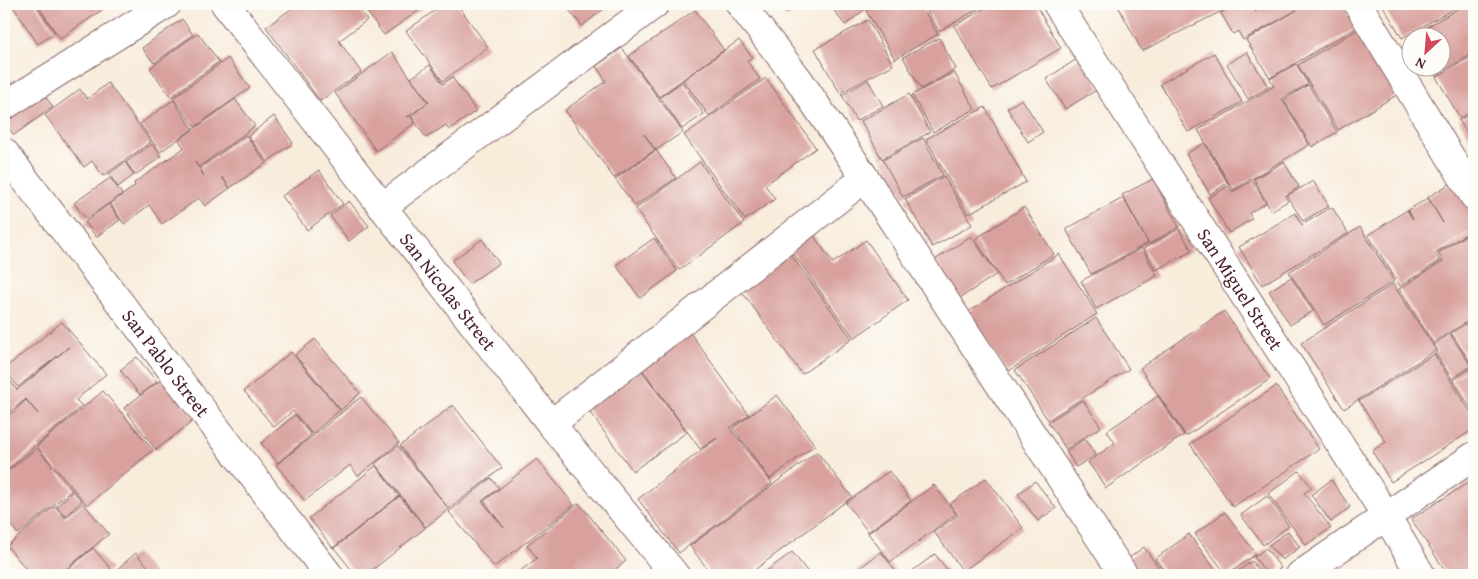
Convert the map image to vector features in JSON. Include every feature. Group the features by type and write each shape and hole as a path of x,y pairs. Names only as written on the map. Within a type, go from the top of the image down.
{"street":[{"path":"4,106 167,4"},
{"name":"San Nicolas Street","path":"225,4 551,424 674,575"},
{"path":"382,207 655,4"},
{"path":"740,4 799,80 865,178 1124,575"},
{"name":"San Miguel Street","path":"1057,4 1387,517 1421,575"},
{"path":"1358,4 1474,196"},
{"name":"San Pablo Street","path":"4,152 329,575"},
{"path":"551,424 865,178"},
{"path":"1300,575 1474,456"}],"building":[{"path":"35,4 55,33 38,44 12,5"},
{"path":"37,4 108,4 109,5 60,39"},
{"path":"298,4 355,4 367,20 339,41 361,72 320,101 266,27"},
{"path":"361,4 428,4 384,35"},
{"path":"444,4 457,4 488,47 443,81 406,31"},
{"path":"564,4 610,4 582,26"},
{"path":"778,4 798,4 786,14"},
{"path":"829,4 872,4 845,25"},
{"path":"878,4 920,4 938,34 895,59 866,11"},
{"path":"923,4 987,4 939,31"},
{"path":"992,4 1035,4 1061,48 992,89 954,26"},
{"path":"1117,4 1221,4 1224,10 1142,51"},
{"path":"1238,4 1251,4 1256,12 1254,7 1260,4 1299,4 1302,8 1308,4 1342,4 1356,28 1270,78 1246,40 1297,10 1243,40 1238,31 1233,34 1221,13"},
{"path":"1382,4 1462,4 1420,28 1400,28 1400,35"},
{"path":"1466,4 1474,4 1474,53 1450,67 1450,28 1425,28"},
{"path":"695,10 724,50 659,97 629,56"},
{"path":"182,19 193,35 154,63 142,48"},
{"path":"868,20 893,65 840,93 815,49"},
{"path":"1360,28 1400,93 1338,130 1298,65"},
{"path":"198,33 219,62 171,97 150,68"},
{"path":"939,38 956,69 921,89 903,57"},
{"path":"739,40 752,57 747,61 760,79 709,116 683,80"},
{"path":"622,48 683,132 656,150 644,134 655,150 614,178 565,110 606,81 596,66"},
{"path":"392,52 428,102 407,117 410,116 415,123 376,151 335,93"},
{"path":"1247,52 1268,87 1248,99 1227,64"},
{"path":"1214,53 1242,102 1188,132 1160,84"},
{"path":"1474,55 1474,110 1460,118 1437,78 1450,78 1450,69"},
{"path":"1080,57 1100,88 1065,109 1046,79"},
{"path":"228,58 250,88 195,127 173,98"},
{"path":"1296,64 1308,84 1282,99 1309,145 1233,190 1198,130 1274,86 1270,79"},
{"path":"430,65 443,84 452,77 476,111 449,130 446,125 426,138 411,116 429,102 411,78"},
{"path":"954,72 975,109 933,132 912,95"},
{"path":"766,78 816,148 765,185 775,199 745,220 684,135"},
{"path":"868,80 883,106 856,121 842,95"},
{"path":"682,82 704,114 682,129 660,97"},
{"path":"108,83 151,142 103,176 92,161 84,167 45,115 80,89 87,99"},
{"path":"1308,85 1337,132 1312,147 1284,100"},
{"path":"39,88 53,107 14,135 4,122 4,113"},
{"path":"909,94 930,132 882,159 861,121"},
{"path":"235,99 255,126 199,167 194,161 204,176 200,168 246,135 266,163 205,206 199,198 162,224 149,205 124,224 110,204 135,186 134,183 184,148 179,140"},
{"path":"1022,99 1043,132 1028,142 1007,108"},
{"path":"173,100 193,129 160,152 140,124"},
{"path":"985,107 1026,182 968,214 926,139"},
{"path":"1474,112 1474,139 1472,141 1459,120"},
{"path":"274,116 293,143 267,162 248,136"},
{"path":"923,138 943,175 903,197 883,160"},
{"path":"1204,143 1228,183 1210,194 1186,154"},
{"path":"152,144 161,157 135,175 126,162"},
{"path":"656,150 676,178 635,206 615,179"},
{"path":"125,162 134,175 118,187 109,174"},
{"path":"700,162 744,223 679,270 635,209"},
{"path":"1284,162 1299,187 1285,196 1288,201 1271,211 1254,179"},
{"path":"319,170 343,204 307,230 282,196"},
{"path":"944,176 972,225 932,247 905,199"},
{"path":"110,178 122,194 86,219 74,203"},
{"path":"1153,179 1179,227 1149,244 1122,195"},
{"path":"1456,180 1474,209 1474,229 1435,253 1440,261 1400,286 1368,235 1407,210 1413,219 1408,210 1428,198 1443,223 1428,197"},
{"path":"1252,181 1266,203 1249,213 1252,219 1229,233 1208,198 1228,186 1232,192"},
{"path":"1313,181 1329,206 1303,221 1287,196"},
{"path":"1123,198 1148,243 1091,274 1066,229"},
{"path":"349,201 369,226 349,241 330,216"},
{"path":"109,204 120,220 96,237 85,222"},
{"path":"1024,207 1054,254 1005,285 975,239"},
{"path":"1332,207 1348,233 1262,285 1239,247 1295,213 1302,225"},
{"path":"1360,227 1394,281 1324,325 1289,272"},
{"path":"1179,229 1192,251 1156,270 1144,248"},
{"path":"1474,230 1474,317 1433,343 1399,289 1443,261 1438,253"},
{"path":"812,233 833,263 866,240 908,300 854,338 790,249"},
{"path":"971,236 997,274 960,298 935,260"},
{"path":"654,238 677,271 640,298 616,265"},
{"path":"482,239 499,263 469,284 452,261"},
{"path":"1142,248 1157,276 1096,309 1081,281"},
{"path":"787,249 852,339 802,374 737,285"},
{"path":"1059,254 1097,314 1007,372 968,312"},
{"path":"1291,277 1313,311 1290,325 1269,291"},
{"path":"1393,284 1436,350 1344,409 1301,343"},
{"path":"1224,311 1270,379 1186,436 1140,368"},
{"path":"1096,318 1129,369 1048,420 1015,370"},
{"path":"1474,319 1474,364 1472,365 1451,333"},
{"path":"62,322 106,374 76,400 82,406 4,473 4,406 11,414 26,400 38,414 26,399 10,412 4,404 4,388 11,382 17,390 69,347 18,387 4,369"},
{"path":"686,327 749,415 730,428 772,483 679,553 638,499 717,438 700,449 637,362"},
{"path":"1450,334 1471,366 1452,379 1435,353 1438,351 1433,345"},
{"path":"315,339 360,393 341,410 295,355"},
{"path":"291,352 340,410 312,434 293,411 274,427 244,391"},
{"path":"1434,354 1474,417 1474,429 1391,482 1372,451 1386,442 1359,401"},
{"path":"137,357 157,382 140,395 120,370"},
{"path":"637,364 687,432 633,471 583,403"},
{"path":"1474,366 1474,413 1453,380"},
{"path":"163,378 195,419 156,450 124,408"},
{"path":"1276,386 1319,449 1233,507 1190,444"},
{"path":"103,391 153,450 87,505 37,446"},
{"path":"777,395 815,445 770,479 733,428"},
{"path":"1158,396 1184,435 1106,488 1088,462 1115,443 1107,431"},
{"path":"361,397 399,443 358,476 350,465 305,501 276,465"},
{"path":"1083,400 1101,427 1066,449 1048,422"},
{"path":"453,405 502,468 449,509 400,446"},
{"path":"295,415 311,435 278,463 261,443"},
{"path":"1085,439 1095,455 1076,467 1066,451"},
{"path":"398,446 449,509 426,527 375,464"},
{"path":"37,448 72,490 18,534 4,517 4,474"},
{"path":"817,452 852,497 748,575 712,575 690,546"},
{"path":"537,459 574,505 494,567 449,512 491,478 499,488 482,501 504,528 484,501"},
{"path":"376,466 399,496 333,548 309,518"},
{"path":"889,471 911,501 868,532 846,503"},
{"path":"1299,471 1312,488 1304,493 1331,528 1306,545 1268,494"},
{"path":"986,478 1023,528 963,571 934,532 958,515 950,504"},
{"path":"1474,479 1474,575 1448,575 1411,519"},
{"path":"1331,480 1350,507 1331,522 1311,495"},
{"path":"1035,481 1056,508 1038,521 1018,494"},
{"path":"934,485 956,514 890,562 868,533"},
{"path":"73,491 82,501 65,516 57,506"},
{"path":"400,496 425,528 366,575 356,575 334,548"},
{"path":"1267,496 1289,526 1263,545 1241,515"},
{"path":"83,503 109,534 59,575 31,575 7,546 55,506 65,518"},
{"path":"579,503 626,561 608,575 515,575 537,558 527,545"},
{"path":"1225,512 1256,554 1227,575 1195,534"},
{"path":"1288,531 1300,547 1282,560 1269,545"},
{"path":"1189,534 1219,575 1167,575 1155,559"},
{"path":"1144,547 1161,571 1154,575 1136,575 1125,561"},
{"path":"93,548 111,569 104,575 61,575"},
{"path":"1266,548 1281,568 1271,575 1268,575 1254,557"},
{"path":"792,552 810,575 761,575"},
{"path":"881,552 899,575 850,575"},
{"path":"136,553 155,575 110,575"},
{"path":"935,554 951,575 907,575"},
{"path":"1252,561 1262,575 1233,575"}]}
